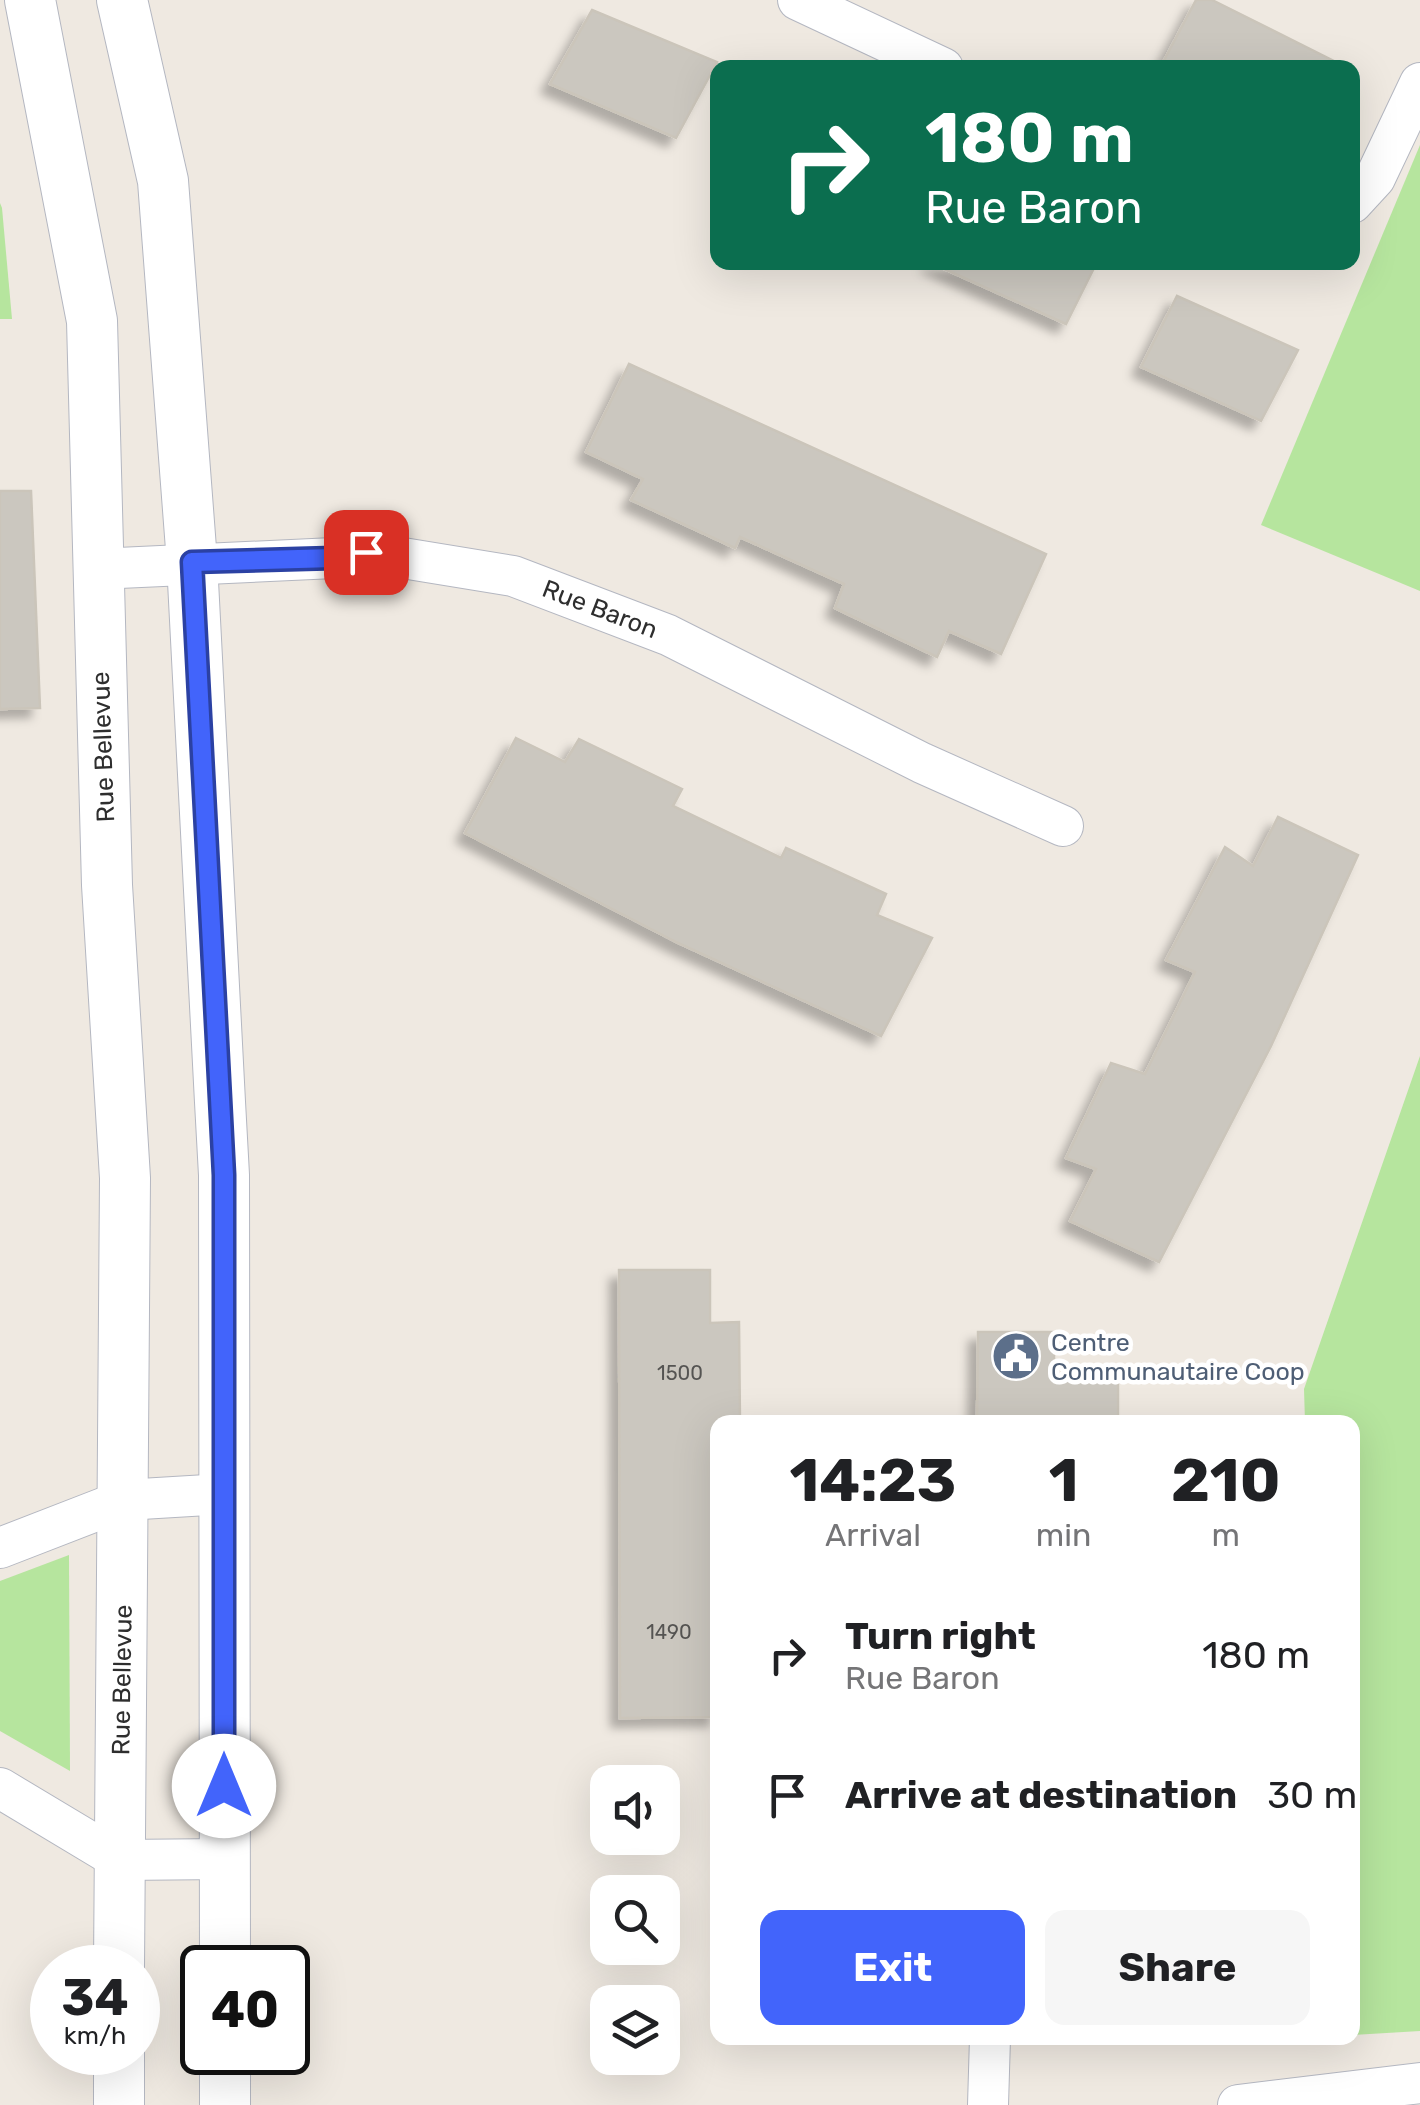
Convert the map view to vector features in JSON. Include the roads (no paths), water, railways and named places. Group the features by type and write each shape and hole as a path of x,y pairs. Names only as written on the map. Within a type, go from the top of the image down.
{"street":[{"name":"Rue Bellevue","path":"30,0 92,321 107,885 125,1178 120,1945"},
{"path":"122,0 162,181 192,562 224,1175 225,1945"},
{"path":"798,0 926,60"},
{"path":"1360,195 1376,178 1420,83"},
{"name":"Rue Baron","path":"97,568 334,558 366,552 513,576 668,635 922,763 1064,826"},
{"path":"0,1548 124,1500 224,1494"},
{"path":"0,1788 120,1860 225,1859"},
{"path":"988,2105 990,2045"},
{"path":"118,2105 119,2075"},
{"path":"225,2075 225,2105"},
{"path":"1238,2105 1420,2083"}],"place":[{"name":"Centre Communautaire Coop","path":"1016,1356"}]}
